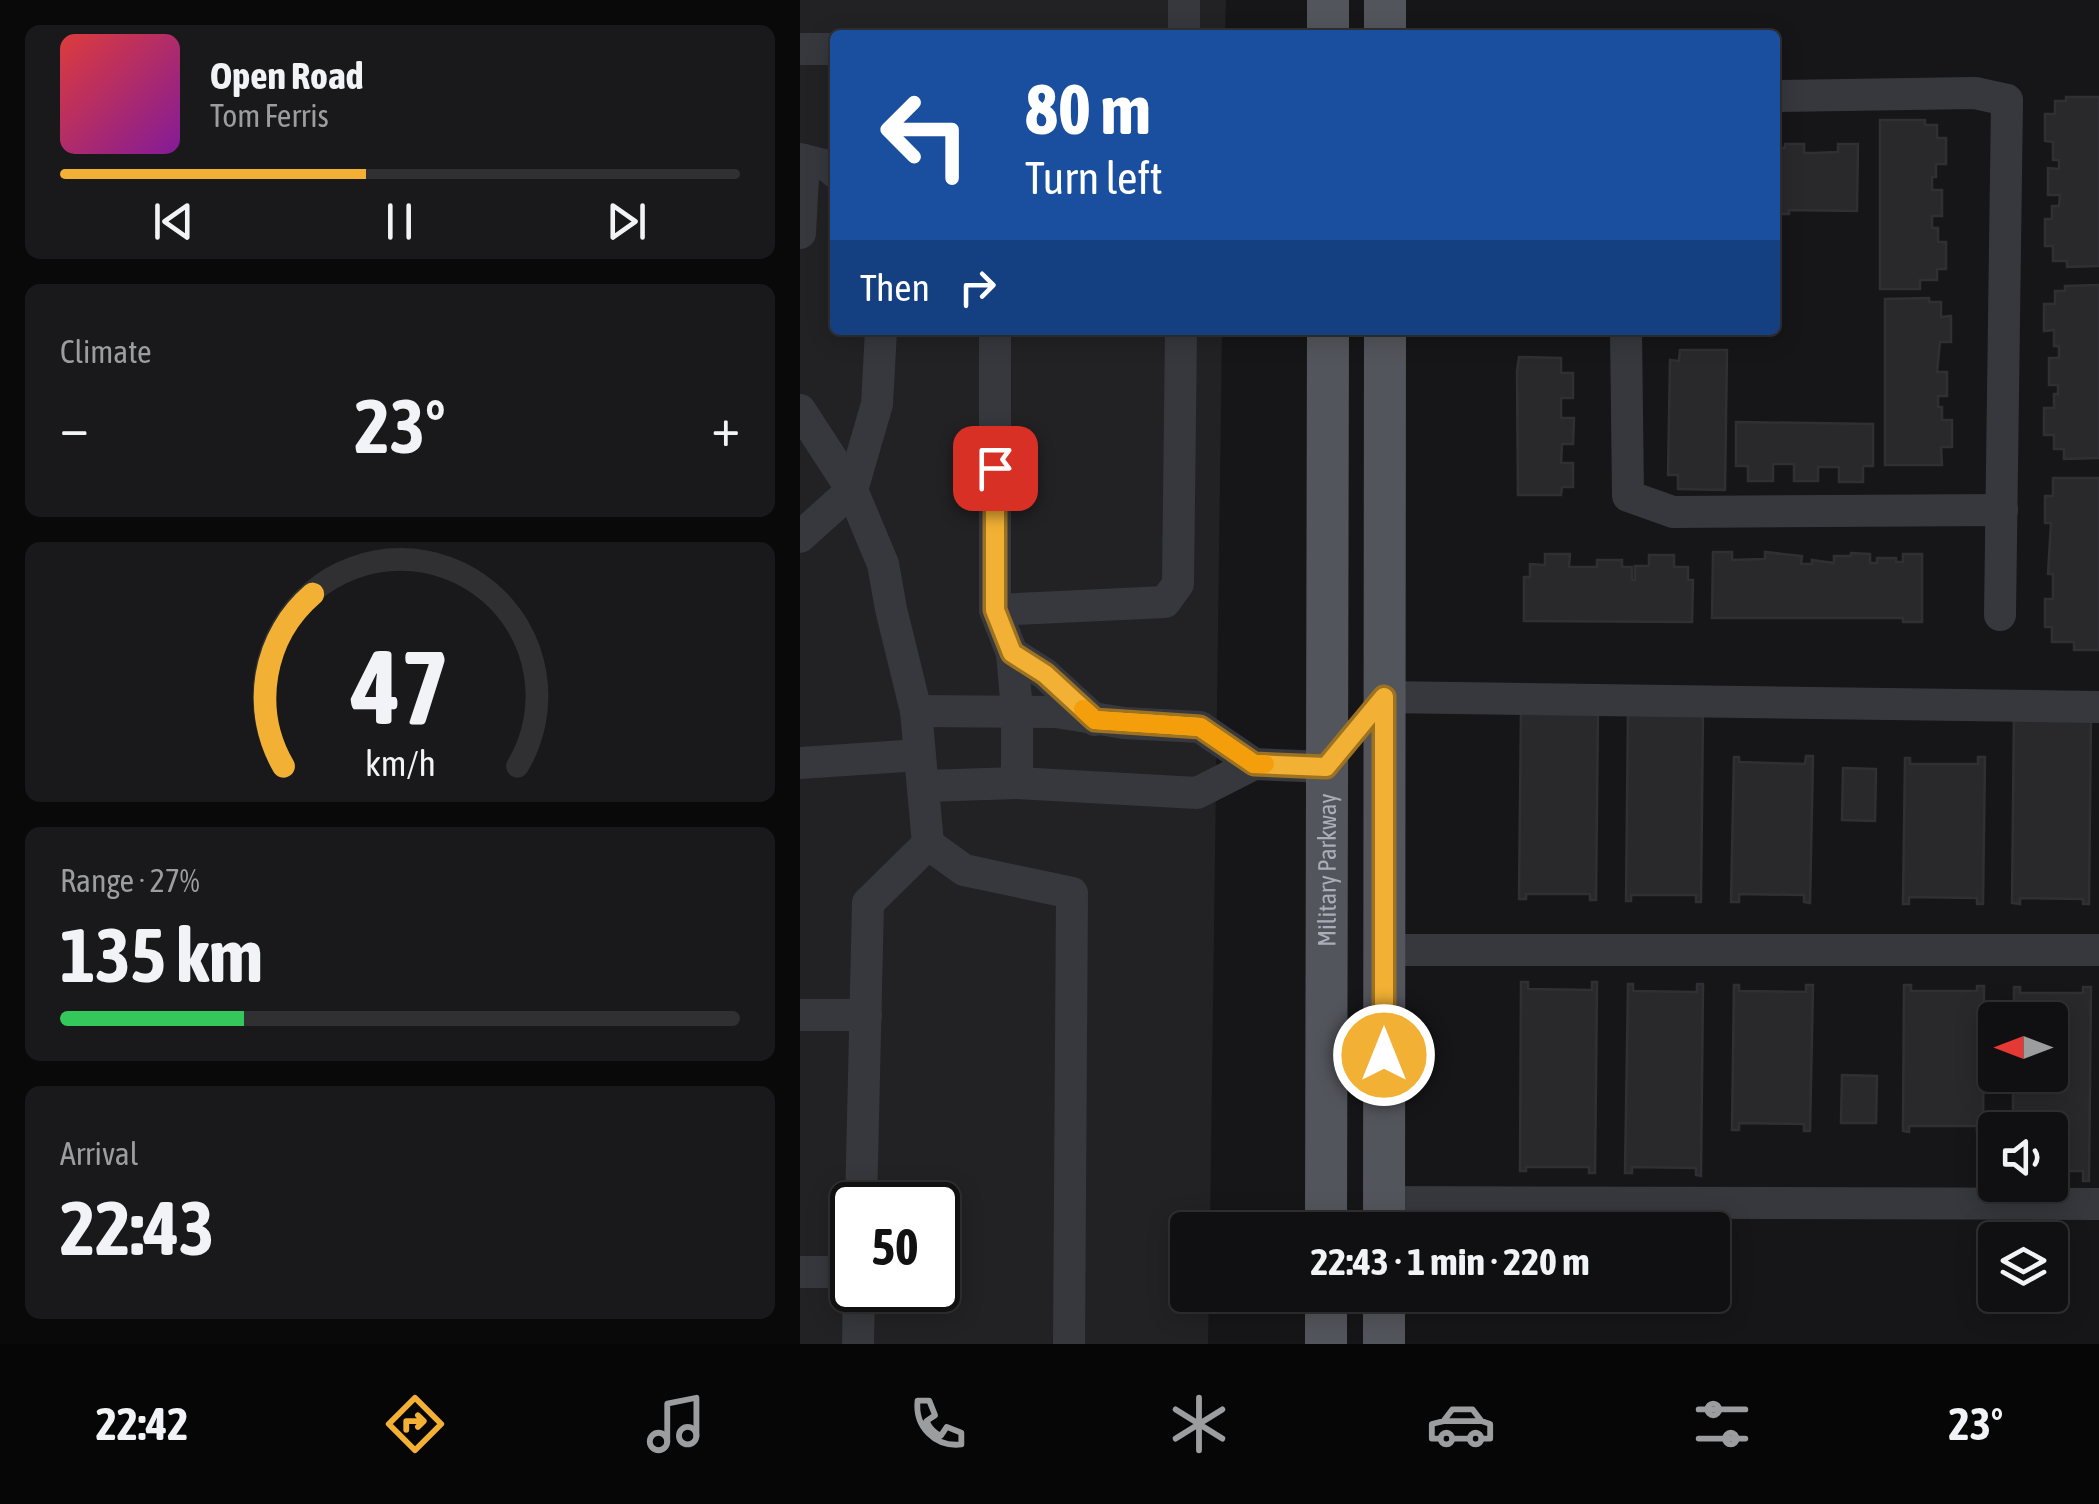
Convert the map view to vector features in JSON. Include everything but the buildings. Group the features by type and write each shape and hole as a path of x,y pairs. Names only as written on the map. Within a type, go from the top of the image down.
{"main road":[{"path":"1328,0 1328,30"},
{"path":"1385,0 1385,30"},
{"name":"Military Parkway","path":"1326,1212 1328,335"},
{"path":"1384,1212 1385,335"},
{"path":"1326,767 1384,697"},
{"path":"1326,1312 1326,1344"},
{"path":"1384,1312 1384,1344"}],"lane":[{"path":"1184,0 1184,30"},
{"path":"800,49 830,49"},
{"path":"1780,96 1975,93 2007,100 2000,614"},
{"path":"800,233 802,159 830,168"},
{"path":"800,537 852,490 876,404 880,335"},
{"path":"995,335 995,610 1012,653 1017,783"},
{"path":"995,610 1165,602 1178,584 1181,335"},
{"path":"1626,335 1628,496 1672,512 2002,510"},
{"path":"800,410 852,490 883,564 890,609 916,711 928,844 964,870 1072,893 1069,1344"},
{"path":"1012,653 1045,674 1095,720"},
{"path":"1384,697 2099,707"},
{"path":"916,711 1056,712 1095,720 1200,727 1254,764"},
{"path":"800,763 921,770 1017,783 1197,793 1254,764 1326,767"},
{"path":"862,1182 868,903 928,844"},
{"path":"1384,950 2099,950"},
{"path":"800,1015 866,1015"},
{"path":"1622,1212 2099,1204"},
{"path":"800,1272 830,1272"},
{"path":"858,1344 859,1312"}],"shaded area":[{"path":"800,0 1226,0 1225,30 830,30 830,335 1222,335 1210,1212 1170,1212 1170,1312 1209,1312 1208,1344 800,1344"}],"slow traffic":[{"path":"1083,709 1095,720 1200,727 1254,764 1265,764"}],"route":[{"path":"995,468 995,610 1012,653 1045,674 1095,720 1200,727 1254,764 1326,767 1384,697 1384,1055"}]}
